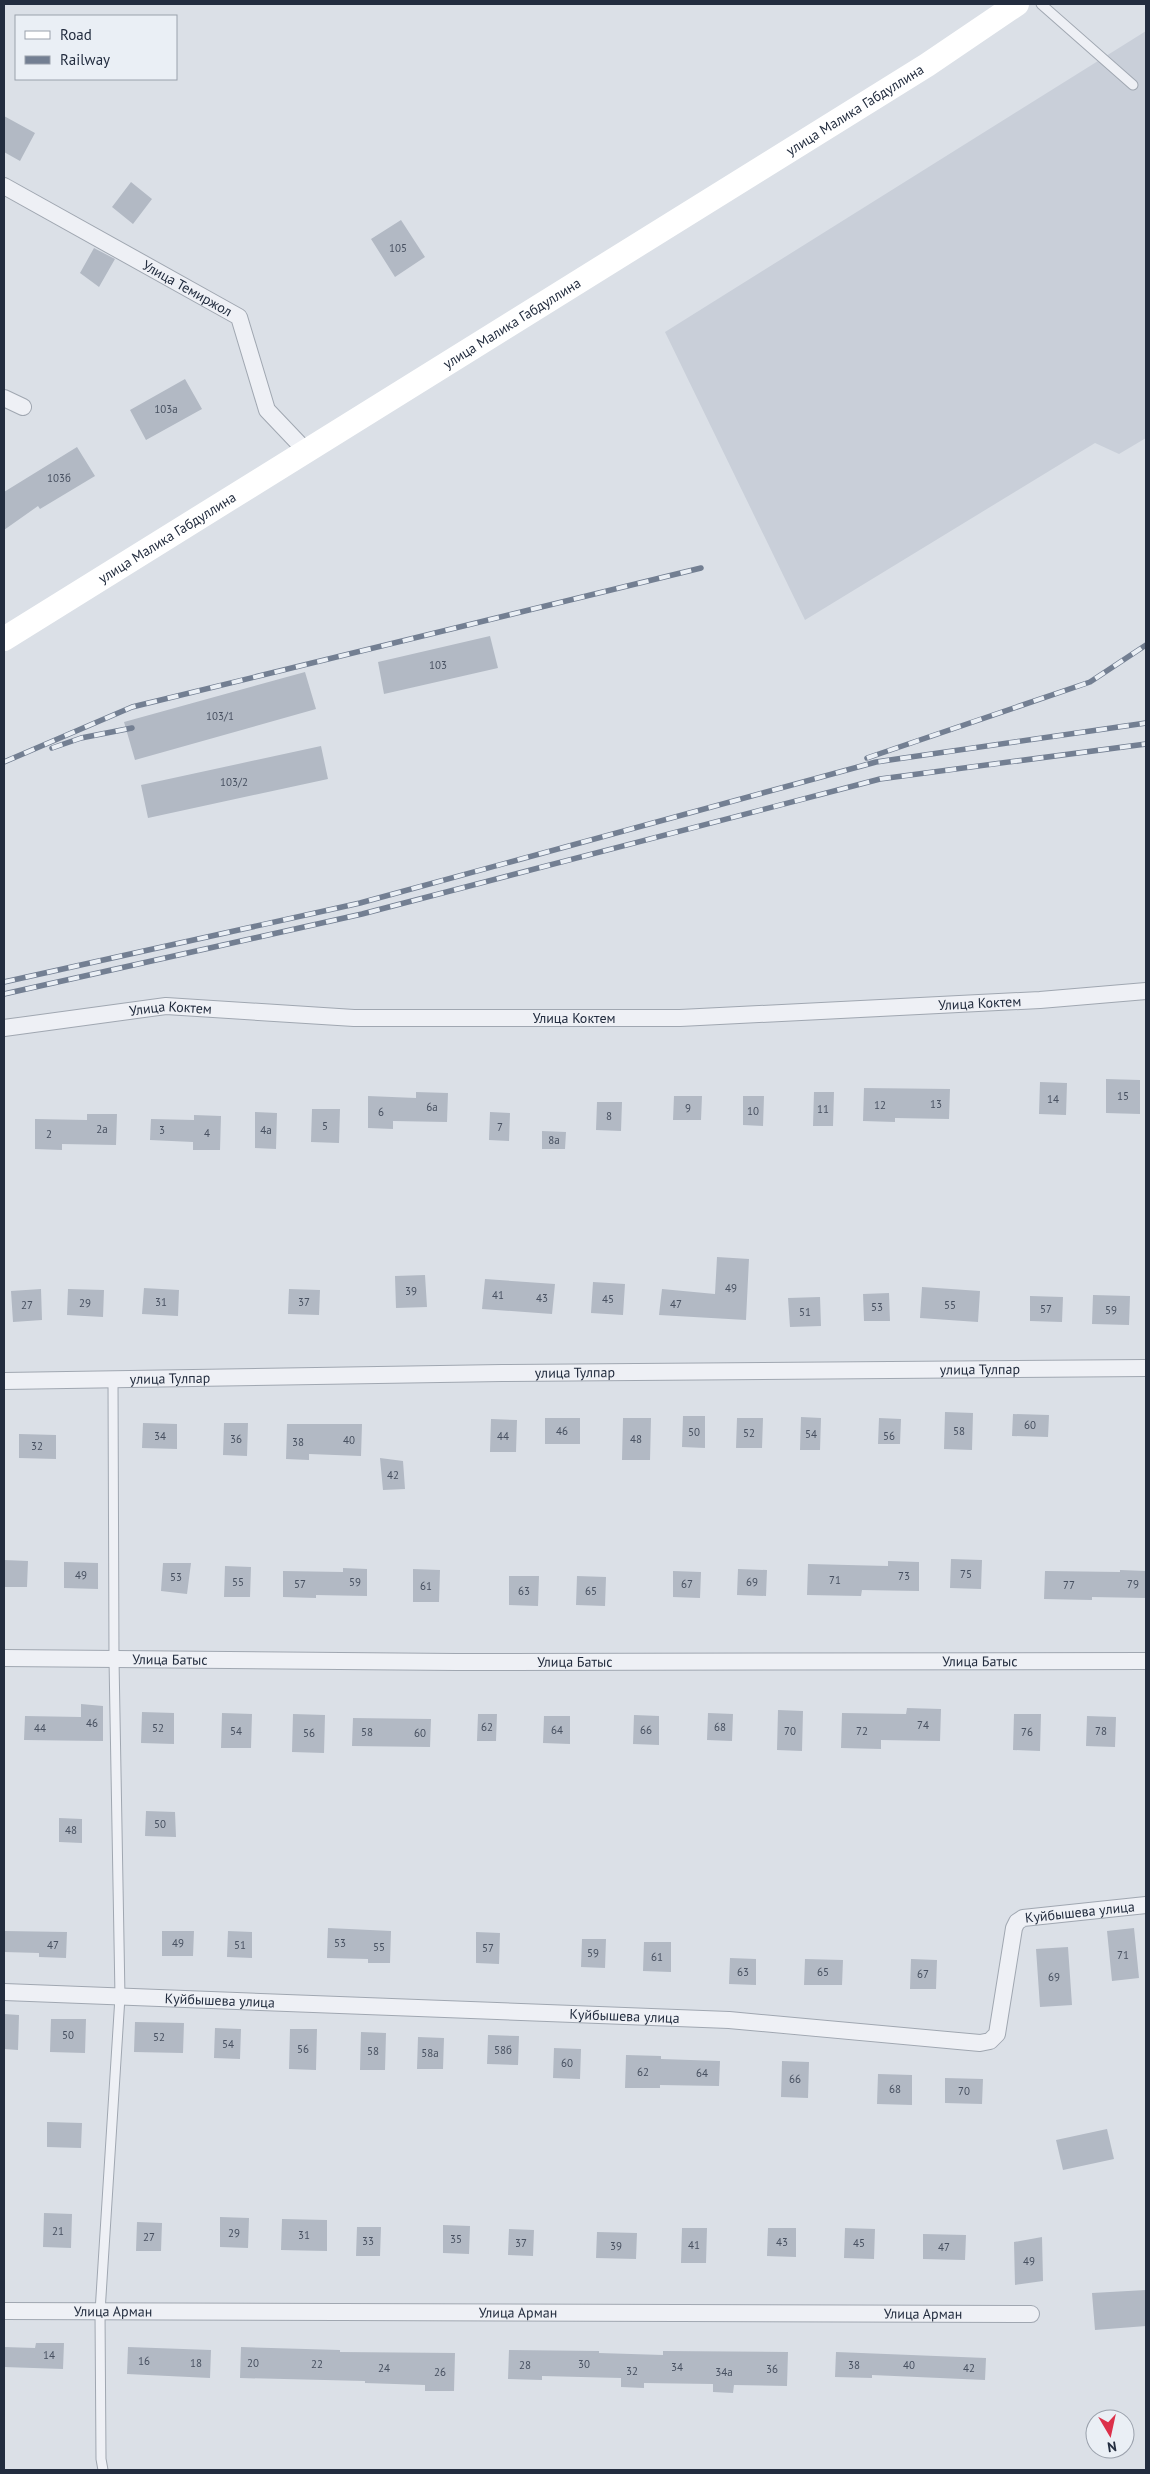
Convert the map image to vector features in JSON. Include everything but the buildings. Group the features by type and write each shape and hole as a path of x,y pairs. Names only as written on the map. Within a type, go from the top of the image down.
{"main road":[{"name":"улица Малика Габдуллина","path":"4,639 305,450 927,65 1018,4"}],"street":[{"name":"Улица Темиржол","path":"4,186 239,317 267,410 305,450"},
{"path":"4,398 23,407"},
{"name":"Улица Коктем","path":"4,1028 166,1006 354,1018 680,1018 1040,1000 1146,991"},
{"name":"улица Тулпар","path":"4,1381 512,1373 1146,1368"},
{"name":"Улица Батыс","path":"4,1658 446,1662 1146,1661"},
{"name":"Куйбышева улица","path":"4,1992 729,2020 980,2043 990,2041 998,2034 1014,1928 1017,1922 1023,1918 1146,1905"},
{"name":"Улица Арман","path":"4,2311 1031,2314"}],"lane":[{"path":"1041,4 1132,85"},
{"path":"103,2470 101,2459 100,2312 120,1997 114,1659 113,1380"}],"shaded area":[{"path":"1146,31 1146,438 1119,454 1095,443 805,620 665,332"}],"railway":[{"path":"4,762 132,707 701,568"},
{"path":"867,758 1090,682 1146,645"},
{"path":"4,982 360,903 876,762 1146,723"},
{"path":"52,748 81,738 132,728"},
{"path":"4,994 362,914 880,779 1146,744"}]}
